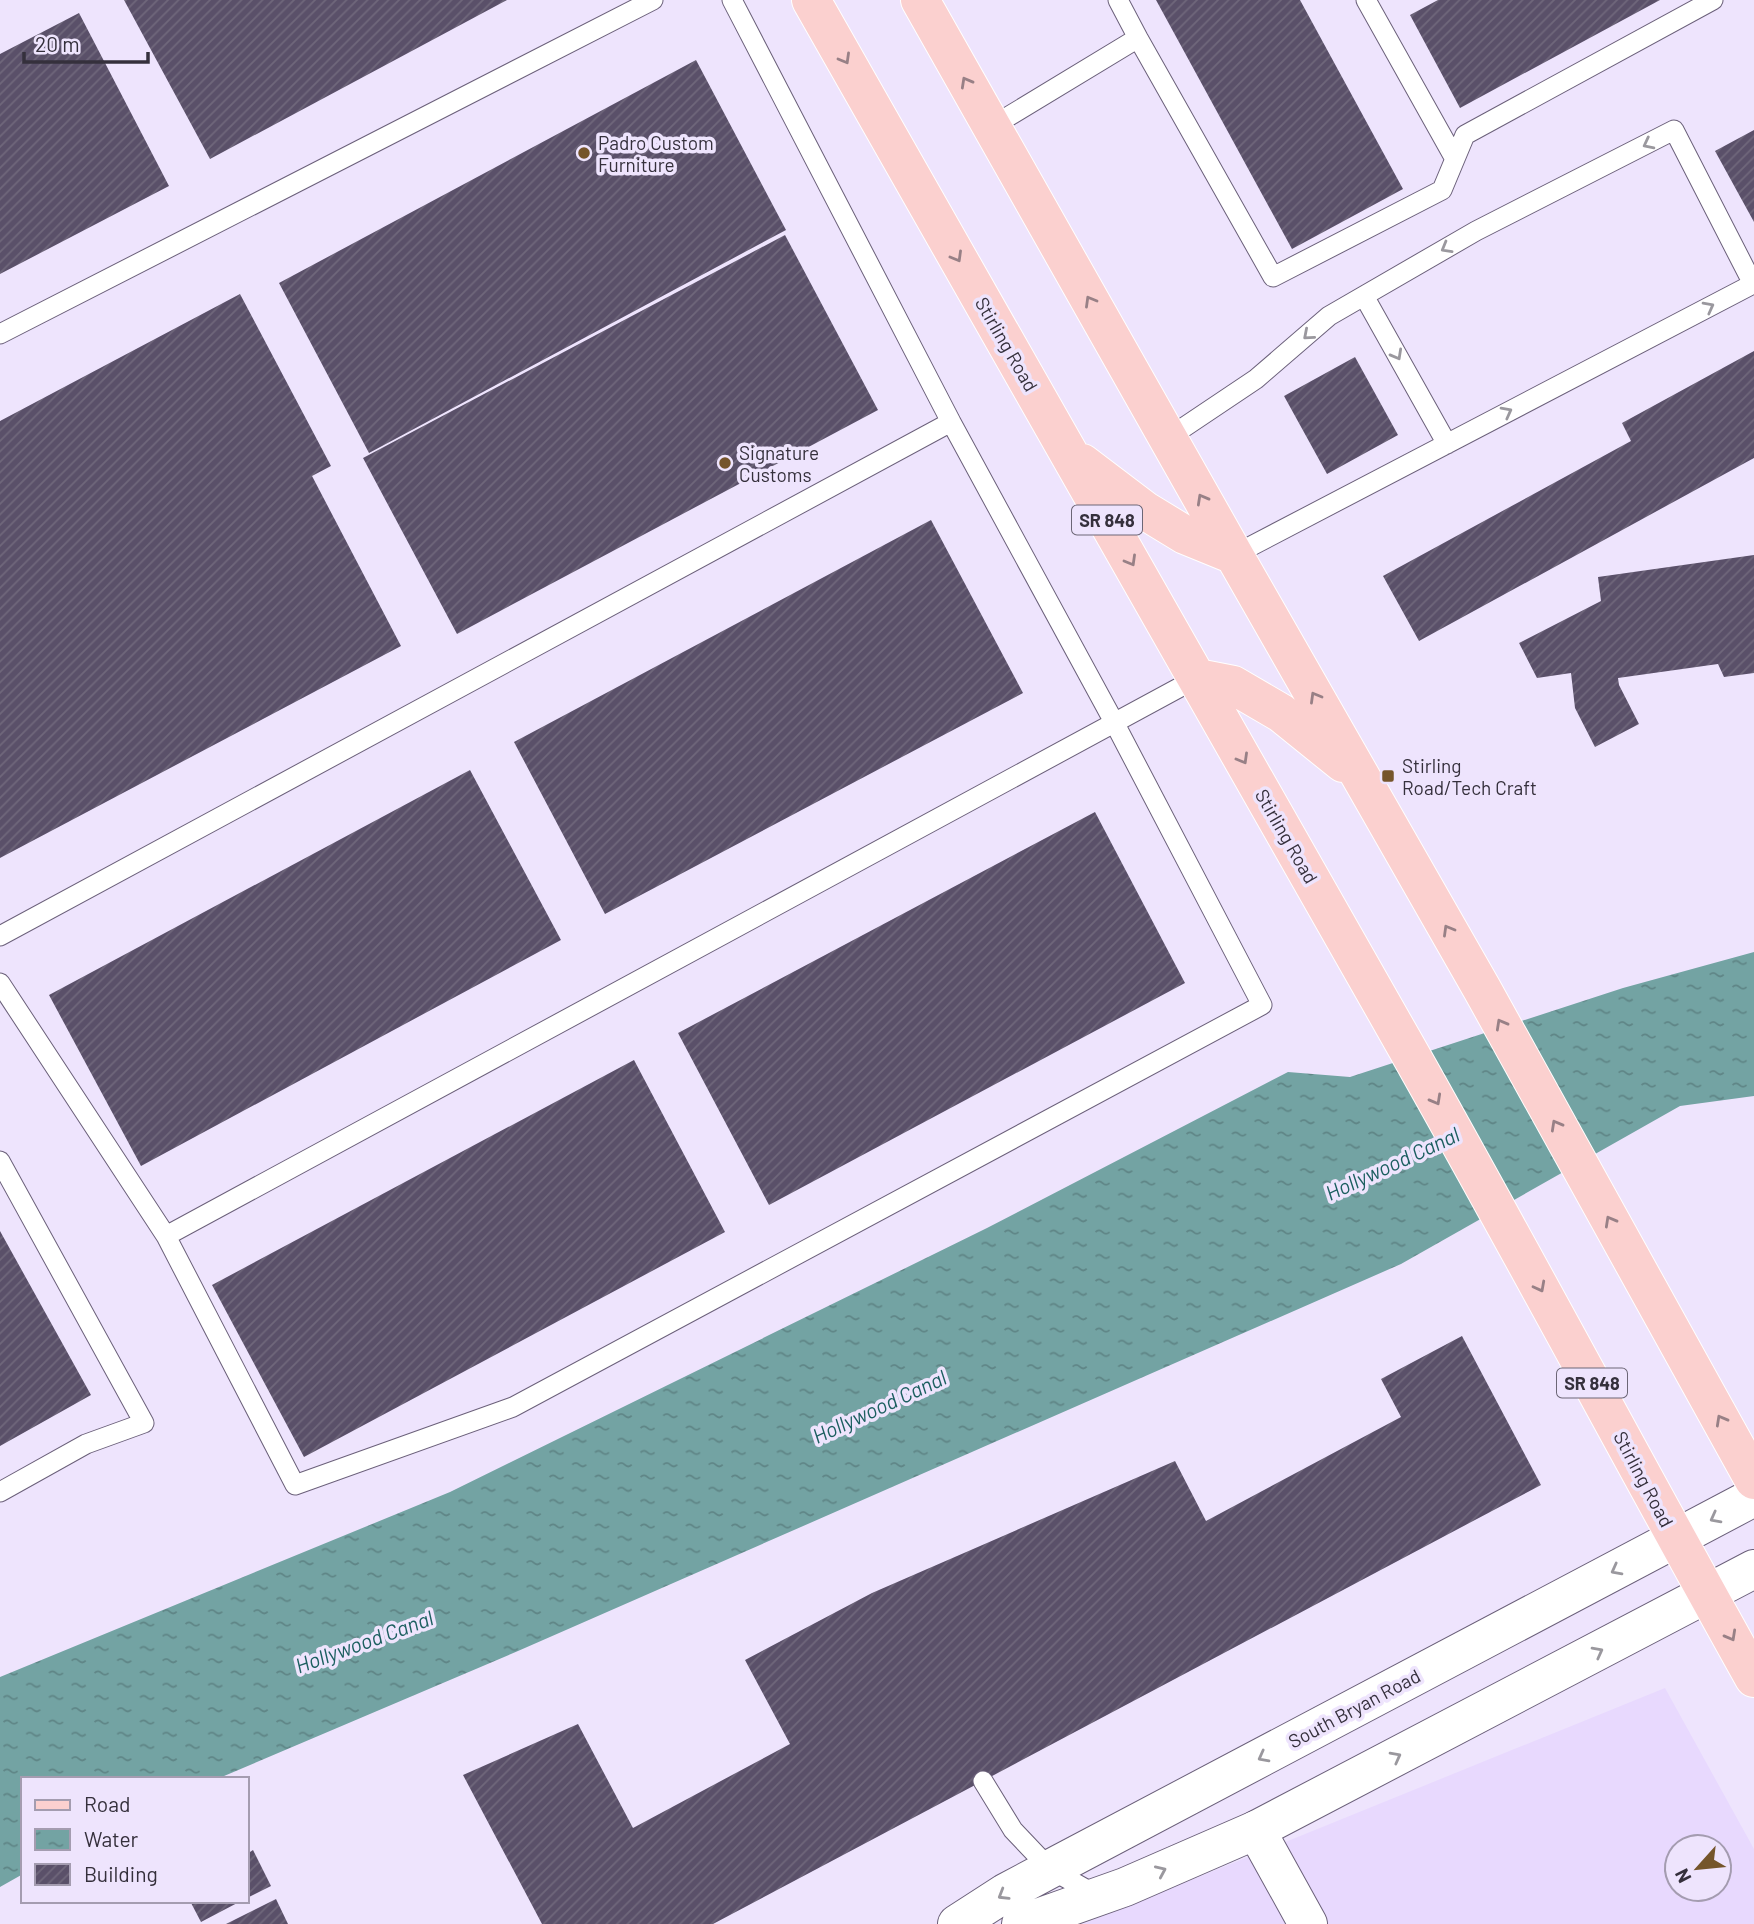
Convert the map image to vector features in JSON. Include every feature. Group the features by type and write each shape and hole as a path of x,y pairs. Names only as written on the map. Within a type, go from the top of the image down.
{"main road":[{"name":"Stirling Road","path":"811,0 1403,1041 1754,1678"},
{"path":"920,0 1482,989 1754,1480"},
{"path":"1069,454 1144,510 1185,535 1234,555"},
{"path":"1198,678 1233,685 1281,713 1361,778"}],"street":[{"name":"South Bryan Road","path":"957,1924 1005,1893 1754,1497"},
{"path":"1021,1924 1125,1886 1256,1830 1754,1569"},
{"path":"1256,1830 1308,1924"}],"lane":[{"path":"0,334 653,0"},
{"path":"0,983 166,1236 295,1485 513,1407 1262,1005 1114,723 951,422 732,0"},
{"path":"1118,0 1273,277 1442,190 1465,135 1713,0"},
{"path":"1366,0 1455,159"},
{"path":"990,127 1138,38"},
{"path":"1168,438 1256,379 1329,316 1476,231 1674,130 1753,284 1234,555"},
{"path":"1364,296 1447,444"},
{"path":"0,936 951,422"},
{"path":"166,1236 1198,678"},
{"path":"0,1161 144,1423 86,1444 0,1492"},
{"path":"983,1781 1013,1830 1049,1870 1098,1896"}],"shaded area":[{"path":"1665,1688 1754,1849 1754,1924 1083,1924"}],"water":[{"name":"Hollywood Canal","path":"1754,952 1754,1096 1680,1106 1401,1264 518,1651 222,1777 21,1777 21,1875 0,1887 0,1677 450,1492 987,1228 1288,1072 1350,1077 1623,988"}],"building":[{"path":"124,0 507,0 210,159"},
{"path":"1156,0 1300,0 1403,189 1292,249"},
{"path":"1438,0 1660,0 1460,108 1410,15"},
{"path":"79,13 169,186 0,274 0,54"},
{"path":"696,60 786,230 369,453 279,283"},
{"path":"1754,130 1754,222 1715,151"},
{"path":"785,235 878,410 457,634 363,458"},
{"path":"240,294 331,466 312,476 401,646 0,858 0,421"},
{"path":"1754,351 1754,458 1419,641 1383,576 1631,441 1622,423"},
{"path":"1355,357 1398,435 1327,474 1284,396"},
{"path":"931,520 1023,693 605,914 514,742"},
{"path":"1754,555 1754,673 1724,677 1718,664 1618,678 1639,724 1595,747 1575,708 1571,673 1537,678 1519,643 1601,601 1598,577"},
{"path":"470,770 561,940 141,1166 49,995"},
{"path":"1095,812 1185,983 769,1205 678,1033"},
{"path":"634,1060 725,1232 304,1457 212,1285"},
{"path":"0,1231 91,1395 0,1446"},
{"path":"1462,1336 1541,1485 713,1924 542,1924 463,1775 578,1724 633,1828 790,1744 745,1660 872,1593 1175,1461 1206,1521 1401,1417 1381,1379"},
{"path":"253,1850 271,1886 248,1898 248,1853"},
{"path":"276,1899 288,1924 226,1924"},
{"path":"191,1903 237,1903 201,1922"}],"place":[{"name":"Padro Custom Furniture","path":"584,153"},
{"name":"Signature Customs","path":"725,463"},
{"name":"Stirling Road/Tech Craft","path":"1388,776"}]}
